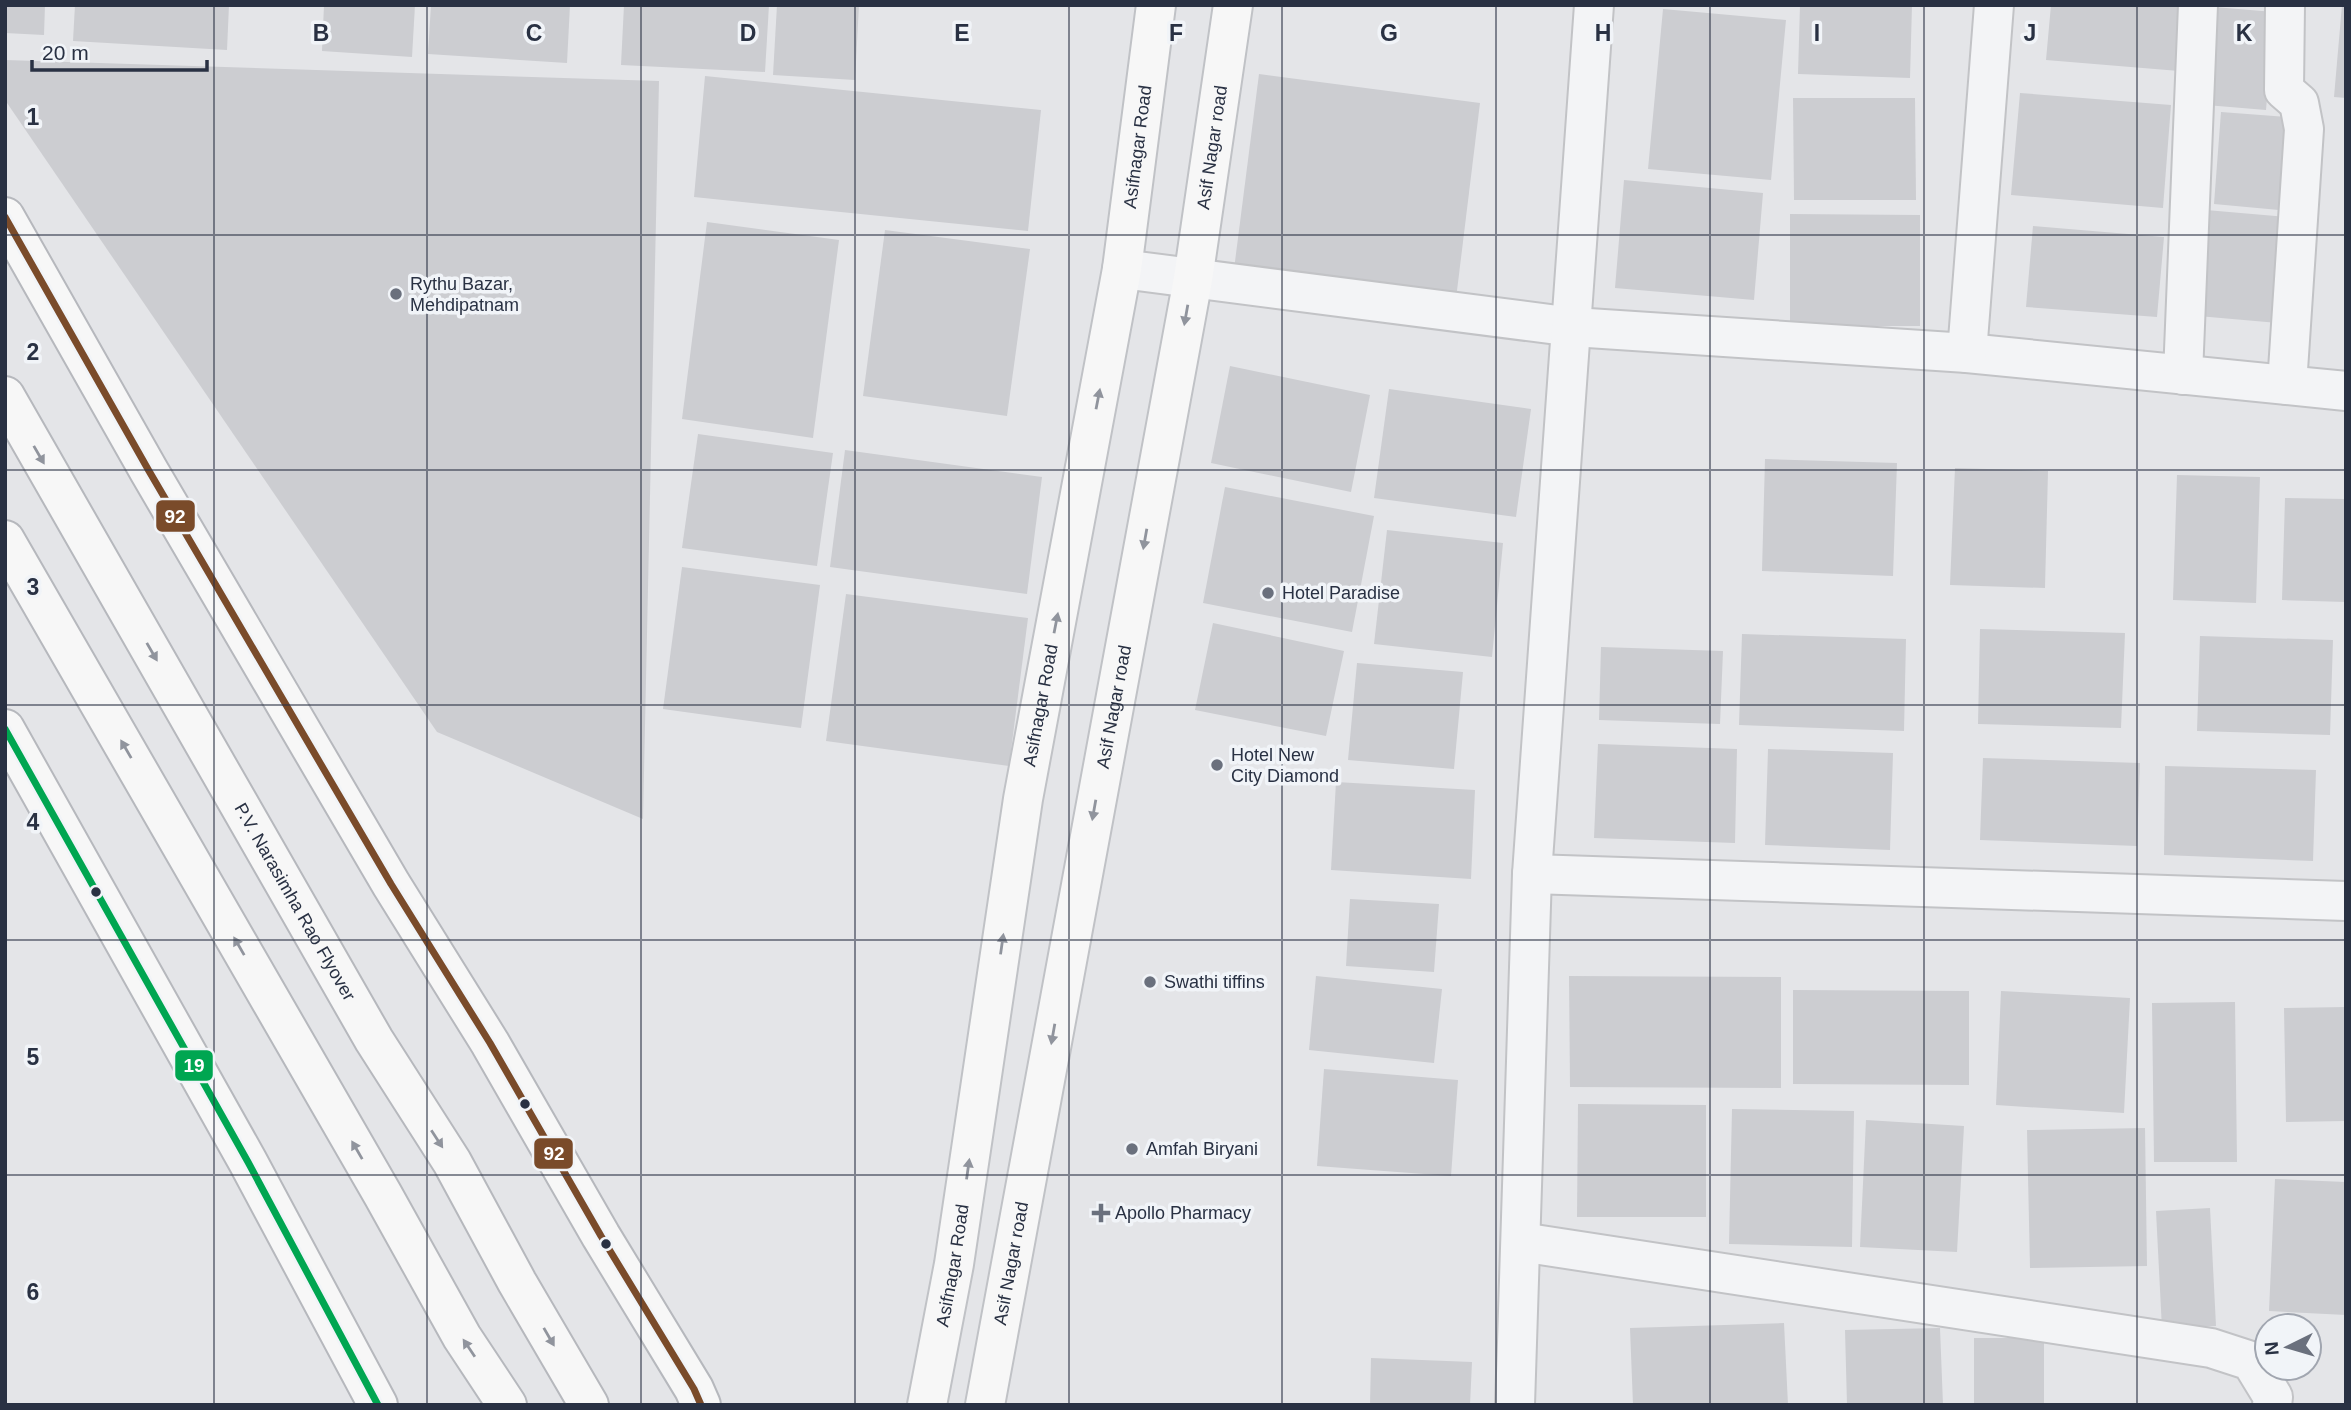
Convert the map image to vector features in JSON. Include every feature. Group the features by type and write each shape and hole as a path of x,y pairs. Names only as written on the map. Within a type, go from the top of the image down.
{"main road":[{"name":"Asifnagar Road","path":"927,1405 954,1264 1023,799 1122,269 1156,5"},
{"name":"Asif Nagar road","path":"985,1405 1192,279 1233,5"},
{"path":"5,217 176,518 391,884 491,1043 701,1405"},
{"name":"P.V. Narasimha Rao Flyover","path":"5,396 374,1040 452,1162 517,1282 589,1405"},
{"path":"5,540 383,1195 462,1337 507,1405"},
{"path":"5,729 248,1162 378,1405"}],"street":[{"path":"1515,1405 1532,874 1594,5"},
{"path":"1967,353 1994,5"},
{"path":"2183,375 2197,5"},
{"path":"2285,5 2284,90 2299,103 2304,129 2287,386"},
{"path":"1122,269 1573,327 1967,353 2346,391"},
{"path":"1532,874 2346,901"},
{"path":"1521,1242 2211,1348 2250,1361 2273,1396 2272,1405"}],"building":[{"path":"5,5 45,5 44,35 5,33"},
{"path":"75,5 229,5 227,50 73,41"},
{"path":"324,5 415,5 412,57 322,51"},
{"path":"431,5 570,5 567,63 428,54"},
{"path":"624,5 769,5 765,72 621,65"},
{"path":"777,5 859,5 855,80 773,75"},
{"path":"1800,5 1912,5 1910,78 1798,74"},
{"path":"2051,5 2184,5 2179,71 2046,60"},
{"path":"2342,5 2346,5 2346,98 2334,97"},
{"path":"2214,7 2274,12 2266,110 2206,105"},
{"path":"1663,9 1786,20 1771,180 1648,169"},
{"name":"Rythu Bazar, Mehdipatnam","path":"5,60 659,81 643,819 437,732 5,100"},
{"path":"1259,74 1480,103 1455,307 1233,277"},
{"path":"705,76 1041,110 1028,231 694,197"},
{"path":"2020,93 2171,105 2163,208 2011,195"},
{"path":"1793,98 1915,98 1916,200 1794,200"},
{"path":"2221,112 2287,117 2279,210 2214,204"},
{"path":"1624,180 1763,193 1754,300 1615,288"},
{"path":"2206,210 2287,217 2278,323 2198,316"},
{"path":"1790,214 1920,215 1920,326 1790,326"},
{"path":"707,222 839,240 813,438 682,419"},
{"path":"2033,226 2164,237 2157,317 2026,307"},
{"path":"885,230 1030,249 1007,416 863,396"},
{"path":"1230,366 1370,395 1351,492 1211,463"},
{"path":"1389,389 1531,409 1516,517 1374,498"},
{"path":"698,434 833,453 817,566 682,548"},
{"path":"845,450 1042,477 1027,594 830,567"},
{"path":"1765,459 1897,463 1893,576 1762,571"},
{"path":"1955,468 2048,471 2045,588 1950,585"},
{"path":"2177,475 2260,477 2256,603 2173,600"},
{"path":"1225,487 1374,516 1352,632 1203,603"},
{"path":"2285,498 2346,499 2346,602 2282,600"},
{"path":"1387,530 1503,543 1492,657 1374,644"},
{"path":"682,567 820,585 801,728 663,709"},
{"path":"846,594 1028,618 1009,766 826,741"},
{"path":"1213,623 1344,651 1326,736 1195,710"},
{"path":"1980,629 2125,633 2121,728 1978,724"},
{"path":"1742,634 1906,639 1904,731 1739,725"},
{"path":"2200,636 2333,640 2330,735 2197,731"},
{"path":"1601,647 1723,651 1720,724 1599,720"},
{"path":"1357,663 1463,672 1454,769 1348,760"},
{"path":"1598,744 1737,749 1735,843 1594,838"},
{"path":"1768,749 1893,753 1890,850 1765,845"},
{"path":"1983,758 2140,763 2137,846 1980,840"},
{"path":"2165,766 2316,770 2313,861 2164,855"},
{"path":"1336,782 1475,790 1471,879 1331,870"},
{"path":"1350,899 1439,904 1434,972 1346,966"},
{"path":"1316,976 1442,989 1434,1063 1309,1050"},
{"path":"1569,976 1781,977 1781,1088 1570,1087"},
{"path":"1793,990 1969,991 1969,1085 1793,1084"},
{"path":"2001,991 2130,998 2124,1113 1996,1105"},
{"path":"2235,1002 2237,1162 2154,1162 2152,1003"},
{"path":"2346,1007 2346,1121 2286,1122 2284,1008"},
{"path":"1324,1069 1458,1080 1451,1176 1317,1166"},
{"path":"1578,1104 1706,1105 1706,1217 1577,1217"},
{"path":"1732,1109 1854,1111 1852,1247 1729,1244"},
{"path":"1866,1120 1964,1126 1957,1252 1860,1247"},
{"path":"2145,1128 2147,1266 2030,1268 2027,1130"},
{"path":"2275,1179 2346,1182 2346,1315 2269,1311"},
{"path":"2210,1208 2216,1326 2162,1329 2156,1211"},
{"path":"1784,1323 1788,1405 1633,1405 1630,1328"},
{"path":"1940,1328 1943,1405 1847,1405 1845,1330"},
{"path":"1974,1338 2044,1338 2044,1405 1974,1405"},
{"path":"1371,1358 1472,1362 1470,1405 1370,1405"}],"transit line":[{"name":"92","path":"5,217 149,471 391,884 490,1043 701,1405"},
{"name":"19","path":"5,729 248,1162 378,1405"}],"place":[{"name":"Rythu Bazar, Mehdipatnam","path":"396,294"},
{"name":"Hotel Paradise","path":"1268,593"},
{"name":"Hotel New City Diamond","path":"1217,765"},
{"name":"Swathi tiffins","path":"1150,982"},
{"name":"Amfah Biryani","path":"1132,1149"},
{"name":"Apollo Pharmacy","path":"1101,1213"}]}
